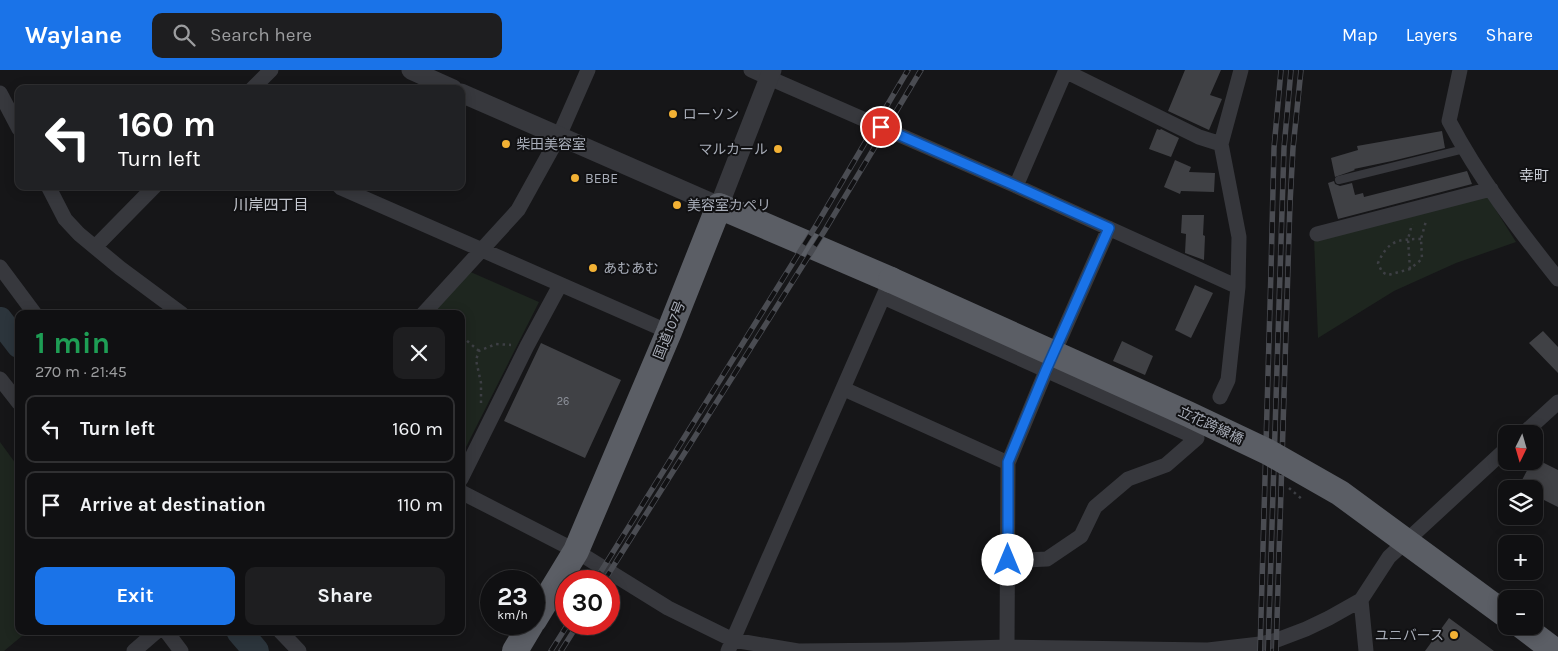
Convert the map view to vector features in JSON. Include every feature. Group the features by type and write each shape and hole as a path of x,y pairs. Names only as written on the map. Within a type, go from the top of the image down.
{"highway":[{"path":"719,206 887,289"},
{"name":"国道107号","path":"545,602 576,551 719,206"},
{"name":"立花跨線橋","path":"887,289 1188,414 1268,452 1340,493 1498,609"},
{"path":"515,651 524,635"},
{"path":"1534,635 1553,649"}],"street":[{"path":"256,85 271,70"},
{"path":"411,70 444,85"},
{"path":"427,310 518,210 559,136 588,70"},
{"path":"751,70 770,74 1238,287"},
{"path":"1220,397 1228,380 1238,287 1239,237 1221,144 1241,70"},
{"path":"1460,70 1448,121 1491,189 1530,244 1558,279"},
{"path":"1016,186 1065,71 1199,137 1221,144"},
{"path":"465,95 719,206 770,74"},
{"path":"0,92 15,121"},
{"path":"1317,234 1491,189"},
{"path":"50,190 65,219 79,234 120,268 177,310"},
{"path":"95,247 151,190"},
{"path":"346,190 668,332"},
{"path":"1008,649 1008,462 1046,370 1109,228"},
{"path":"0,267 32,310"},
{"path":"465,471 560,284"},
{"path":"730,646 887,289 1046,370 1197,438 1166,465 1128,479 1095,508 1081,536 1047,559 1008,560"},
{"path":"0,378 15,398"},
{"path":"844,389 1008,462"},
{"path":"1533,425 1558,402"},
{"path":"465,494 576,551 730,646 798,651 1208,650 1260,644 1277,640 1314,625 1361,600 1389,557 1498,457"},
{"path":"1361,600 1366,651"},
{"path":"134,651 152,635"},
{"path":"169,635 181,651"},
{"path":"284,635 299,651"}],"lane":[{"path":"1339,180 1464,149"}],"path":[{"path":"1421,239 1408,239 1390,244 1378,263 1382,272 1388,275 1410,269 1422,259 1421,239 1426,221 1438,203"},
{"path":"1408,239 1410,269"},
{"path":"465,340 479,351"},
{"path":"482,437 481,383 476,360 479,351 496,344 527,346"}],"shaded area":[{"path":"1487,196 1516,242 1456,263 1394,291 1318,338 1314,238"},
{"path":"466,270 539,302 465,449 465,310 434,310"},
{"path":"0,442 15,463 15,635 23,635 4,651 0,651"}],"building":[{"path":"1185,70 1221,70 1210,95 1222,99 1209,130 1168,111"},
{"path":"1157,129 1161,129 1179,138 1171,157 1149,149"},
{"path":"1442,131 1445,148 1354,169 1335,177 1331,158 1358,150 1357,146"},
{"path":"1175,160 1191,167 1189,172 1215,173 1214,192 1181,191 1180,194 1164,187"},
{"path":"1467,171 1472,184 1338,219 1328,183 1334,181 1335,184 1340,186 1352,183 1355,195 1363,193 1364,197"},
{"path":"1182,215 1204,215 1204,260 1185,253 1186,234 1181,233"},
{"path":"1195,285 1213,293 1191,338 1175,330"},
{"path":"1543,331 1558,347 1558,373 1529,343"},
{"path":"1122,341 1153,356 1145,375 1113,361"},
{"path":"541,343 621,380 585,458 504,421"},
{"path":"1543,462 1558,470 1558,507 1543,500 1543,480 1522,480 1527,470 1543,470"},
{"name":"ユニバース","path":"1449,618 1494,651 1425,651"}],"waterway":[{"path":"0,320 15,340"},
{"path":"242,635 256,651"}],"railway":[{"path":"602,570 817,224 908,70"},
{"path":"611,570 825,230 921,70"},
{"path":"1260,651 1274,148 1281,70"},
{"path":"1268,651 1284,148 1291,70"},
{"path":"1276,651 1290,203 1293,148 1301,70"},
{"path":"551,651 561,635"},
{"path":"561,651 571,635"}],"place":[{"name":"ローソン","path":"673,114"},
{"name":"柴田美容室","path":"506,144"},
{"name":"マルカール","path":"778,149"},
{"name":"BEBE","path":"575,178"},
{"name":"美容室カペリ","path":"677,205"},
{"name":"あむあむ","path":"593,268"},
{"name":"ユニバース","path":"1454,635"}],"district":[{"name":"幸町","path":"1534,176"},
{"name":"川岸四丁目","path":"271,205"}],"route":[{"path":"881,127 1109,228 1046,370 1008,462 1008,560"}]}
